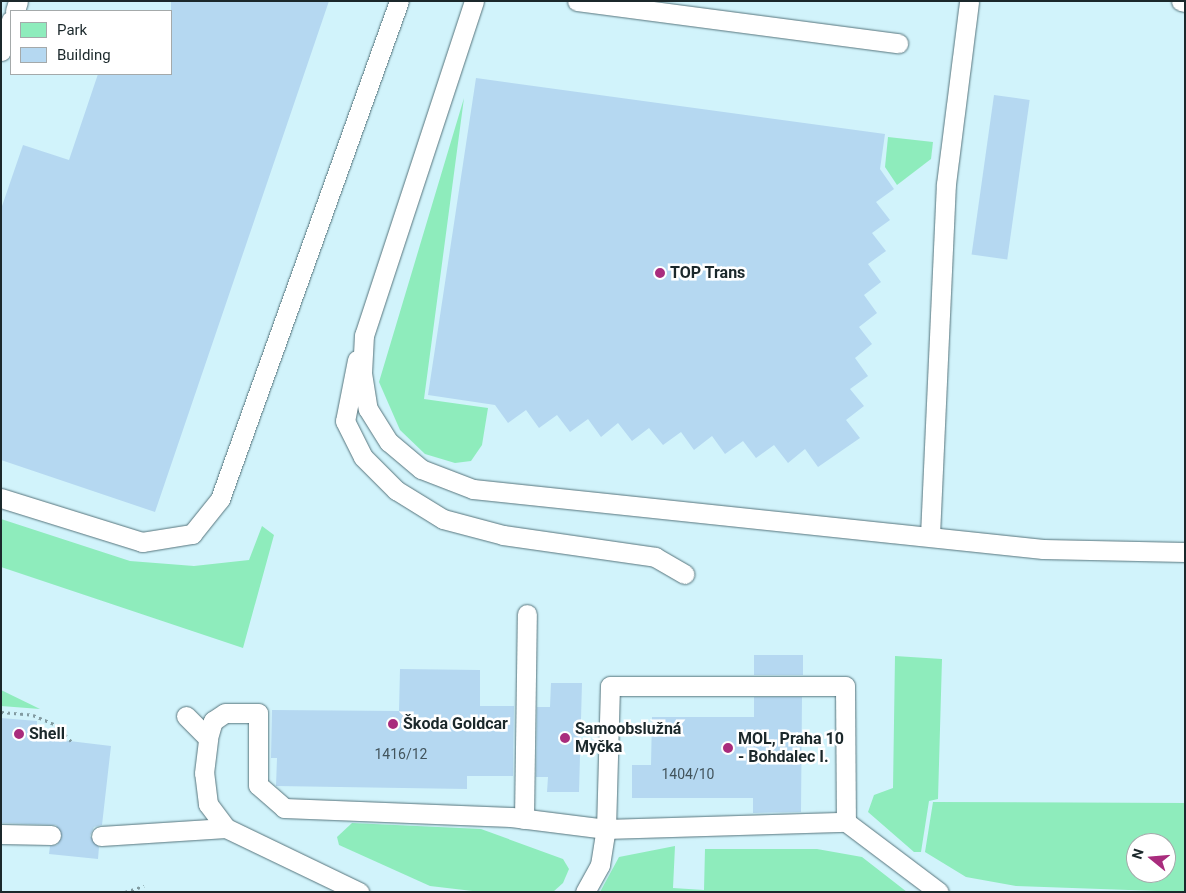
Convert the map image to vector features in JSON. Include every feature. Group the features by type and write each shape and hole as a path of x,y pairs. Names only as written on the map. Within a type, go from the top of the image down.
{"lane":[{"path":"1,498 142,542 192,534 220,499 399,1"},
{"path":"474,1 364,335 345,421 363,457 396,490 443,519 503,536 655,557 684,574"},
{"path":"577,1 898,42"},
{"path":"930,535 946,184 969,1"},
{"path":"1,51 10,24"},
{"path":"364,335 362,373 368,409 389,442 421,470 448,482 473,489 930,535 1043,549 1185,552"},
{"path":"524,819 527,614"},
{"path":"585,892 600,864 606,829 610,686 845,686 846,822"},
{"path":"359,892 226,828 208,804 204,773 208,738 213,720 225,713 258,713 258,785 284,808 524,819 606,829 846,822 939,892"},
{"path":"186,716 208,738"},
{"path":"101,836 226,828"},
{"path":"1,834 51,835"}],"path":[{"path":"1,712 32,715 56,725 72,742"},
{"path":"125,892 144,886"}],"green space":[{"path":"464,98 424,399 488,408 482,445 471,461 455,463 425,454 400,430 379,382"},
{"path":"888,137 933,142 931,159 897,185 885,167"},
{"path":"1,519 130,561 194,566 249,560 262,526 274,535 243,648 1,567"},
{"path":"895,656 942,659 938,799 929,801 921,852 914,852 868,812 874,795 893,788"},
{"path":"1,690 40,709 1,706"},
{"path":"933,802 1185,803 1185,892 1016,886 966,877 925,852"},
{"path":"352,823 481,829 563,859 569,869 563,883 553,892 481,892 430,886 339,845 337,837"},
{"path":"675,846 673,888 704,890 705,849 817,849 862,857 907,892 600,892 619,857"}],"building":[{"path":"171,1 329,1 155,512 1,460 1,209 23,145 69,160 98,75 172,75"},
{"name":"TOP Trans","path":"476,78 885,134 880,169 894,189 876,202 890,220 872,233 886,251 868,264 881,282 864,295 877,313 859,327 872,344 855,358 868,376 850,389 864,406 846,420 860,438 818,467 805,449 788,463 774,445 756,458 743,441 725,454 712,436 694,450 681,432 663,445 649,428 632,441 618,423 601,437 588,419 570,432 557,415 539,428 526,410 508,423 495,405 428,395"},
{"path":"994,95 1030,100 1007,259 972,254"},
{"path":"754,655 803,655 803,675 754,675"},
{"name":"Škoda Goldcar","path":"400,669 480,670 480,706 514,706 513,776 467,776 467,789 276,786 277,758 271,758 272,710 399,711"},
{"name":"Samoobslužná Myčka","path":"551,683 582,683 579,792 547,792 548,777 536,777 537,707 550,707"},
{"path":"754,697 802,697 801,812 753,813 753,798 632,798 632,765 651,765 652,717 754,717"},
{"path":"1,718 37,721 36,737 111,746 102,825 94,827 90,836 99,847 98,859 49,854 50,846 57,845 62,836 56,825 1,823"}],"place":[{"name":"TOP Trans","path":"660,273"},
{"name":"Škoda Goldcar","path":"393,724"},
{"name":"Shell","path":"19,734"},
{"name":"Samoobslužná Myčka","path":"565,738"},
{"name":"MOL, Praha 10 - Bohdalec I.","path":"728,748"}]}
